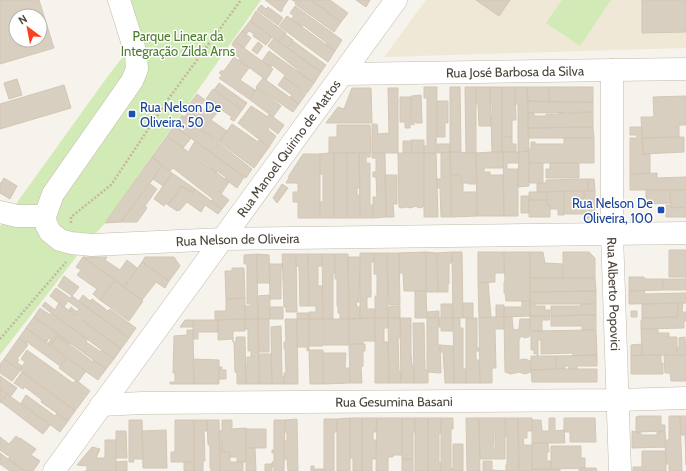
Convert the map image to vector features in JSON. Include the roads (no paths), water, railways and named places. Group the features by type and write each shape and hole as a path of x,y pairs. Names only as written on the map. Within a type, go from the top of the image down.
{"street":[{"name":"Rua Manoel Quirino de Mattos","path":"54,471 396,0"},
{"path":"0,212 17,216 45,216 53,194 132,82 137,69 136,54 121,1"},
{"name":"Rua José Barbosa da Silva","path":"343,74 686,69"},
{"name":"Rua Alberto Popovici","path":"612,70 612,234 620,471"},
{"name":"Rua Nelson de Oliveira","path":"45,216 46,224 50,232 60,240 92,245 223,239 686,233"},
{"name":"Rua Gesumina Basani","path":"101,405 150,403 618,400 686,398"}],"place":[{"name":"Rua Nelson De Oliveira, 50","path":"132,114"},
{"name":"Rua Nelson De Oliveira, 100","path":"661,210"}],"park label":[{"name":"Parque Linear da Integração Zilda Arns","path":"178,44"}]}
